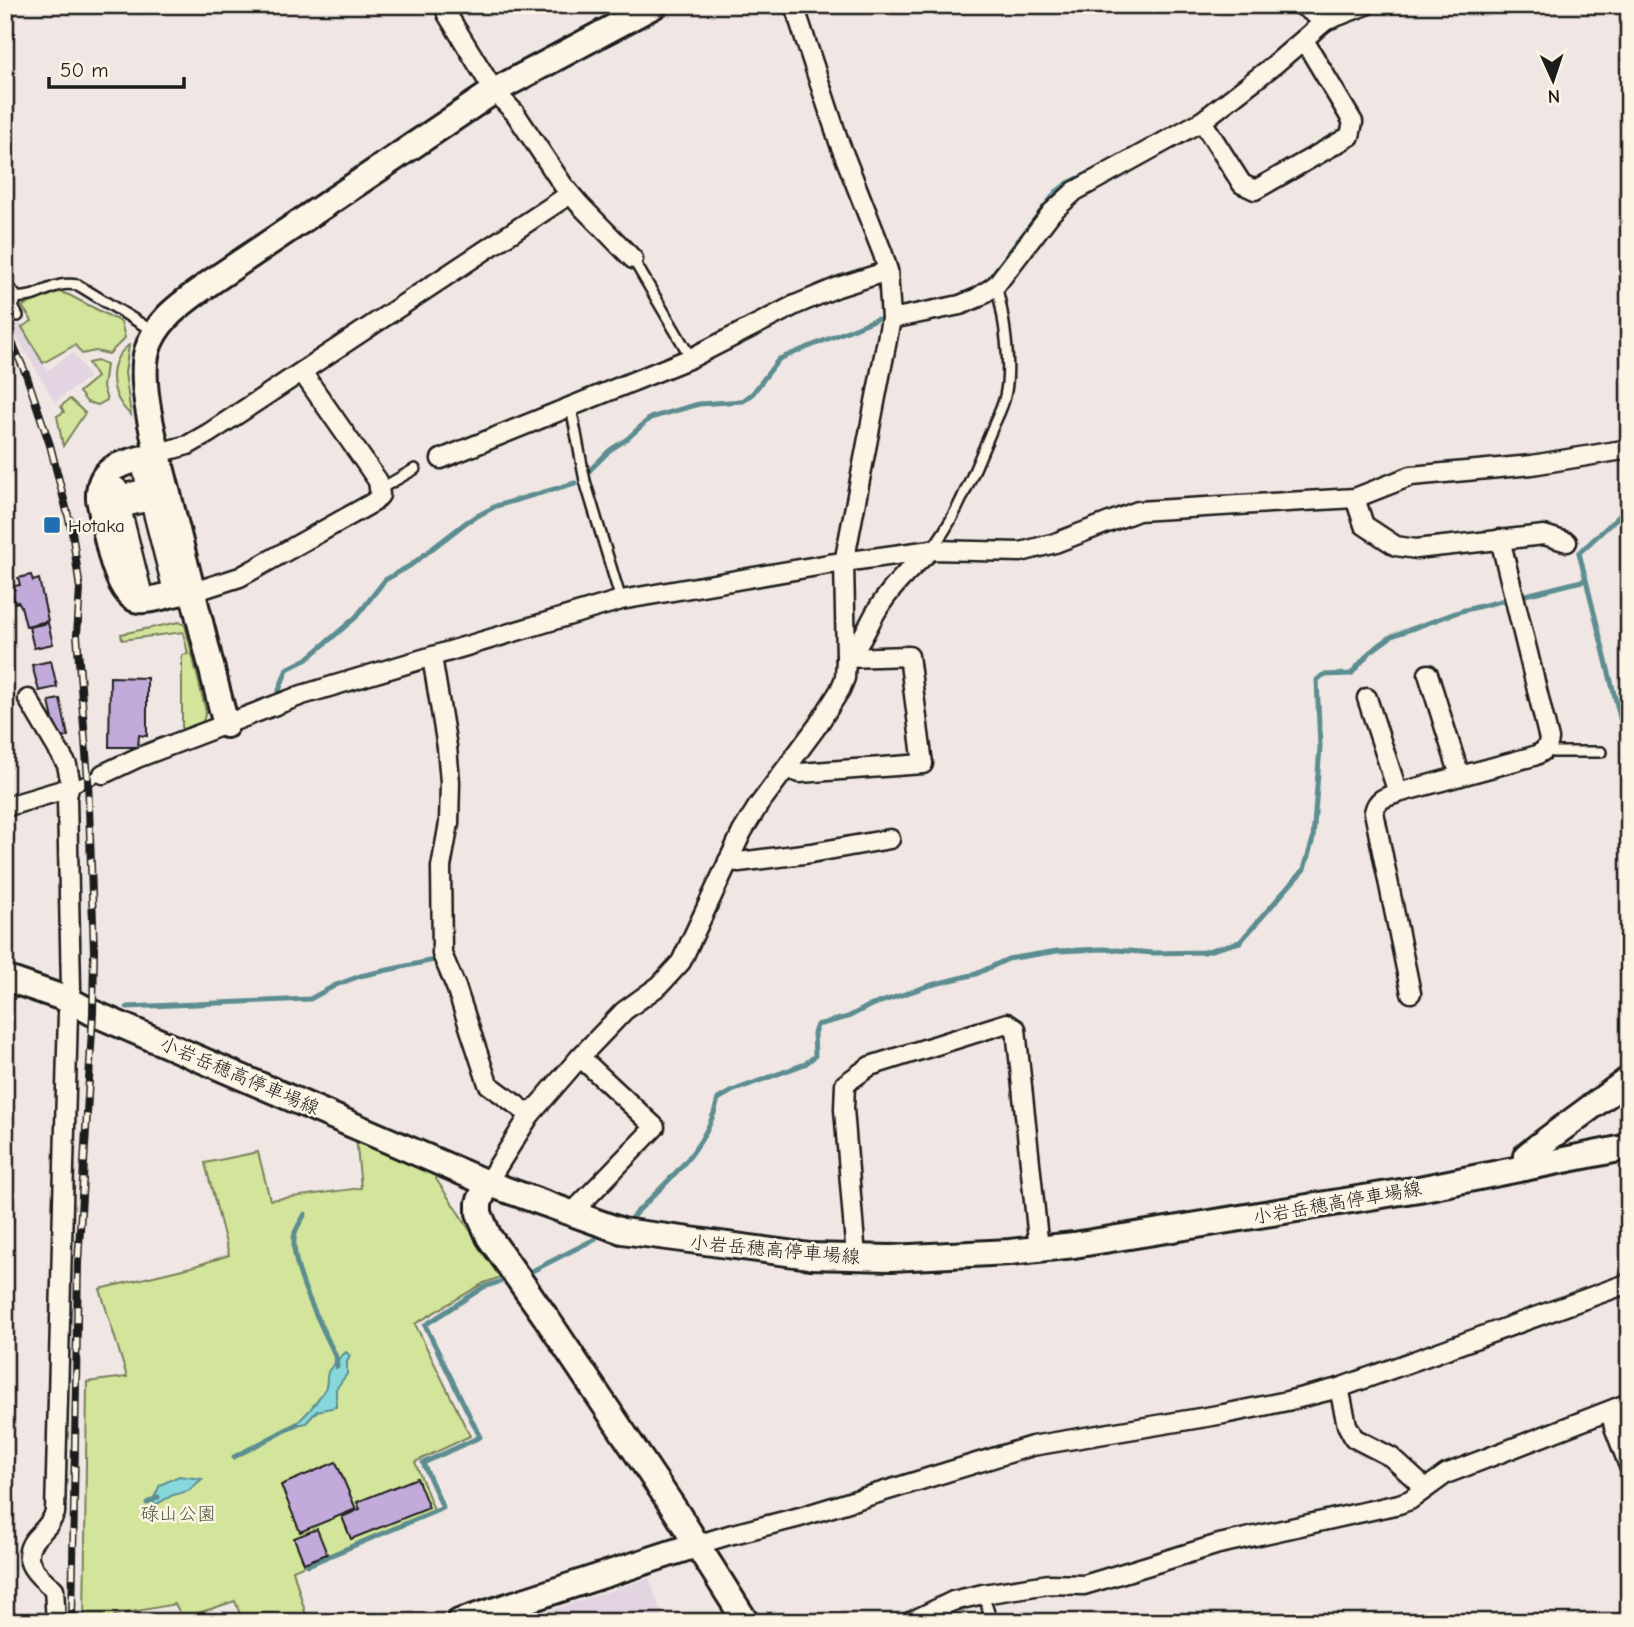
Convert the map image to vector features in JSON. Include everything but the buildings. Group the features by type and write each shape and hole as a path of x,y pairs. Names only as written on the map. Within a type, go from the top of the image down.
{"street":[{"path":"444,5 494,91 515,113 570,194 633,259"},
{"path":"226,725 184,587 145,383 144,367 154,332 168,315 211,282 494,91 654,5"},
{"path":"746,1622 545,1316 489,1237 478,1213 487,1182 530,1115 624,1011 660,985 681,962 728,861 758,806 788,769 840,690 845,678 844,563 891,319 888,271 839,142 794,5"},
{"path":"1301,5 1325,21"},
{"path":"891,319 960,305 977,298 996,285 1052,212 1075,191 1202,121 1304,40 1340,5"},
{"path":"1325,21 1366,5"},
{"path":"1202,121 1242,184 1255,190 1350,136 1353,122 1304,40"},
{"path":"184,587 183,591 142,601 127,594 118,579 99,499 102,477 116,468 188,445 570,194"},
{"path":"441,458 691,358 795,305 838,287 888,271"},
{"path":"184,587 178,573 155,476 143,472 147,488 119,495 117,487 110,489 108,496 128,578 141,587 121,508 150,501 171,583 184,587 240,577 374,502 380,495 378,481 302,372"},
{"path":"103,774 302,695 621,600 931,550 1021,552 1055,543 1138,511 1355,498 1411,476 1532,465 1629,449"},
{"path":"1355,498 1364,525 1396,546 1416,549 1544,535 1567,542"},
{"path":"1411,993 1374,812 1376,804 1383,798 1398,793 1543,753 1548,746 1549,739 1500,539"},
{"path":"846,659 860,645 875,613 890,591 909,569 931,550"},
{"path":"788,769 800,773 923,764 909,656 846,659"},
{"path":"432,657 450,782 449,823 441,867 442,954 456,986 488,1084 530,1115"},
{"path":"1428,674 1460,776"},
{"path":"1367,698 1398,793"},
{"path":"28,699 67,765 70,780 71,989"},
{"path":"5,807 69,788"},
{"path":"728,861 811,853 890,839"},
{"name":"小岩岳穂高停車場線","path":"5,978 69,1000 93,1013 487,1182 571,1214 622,1231 672,1240 810,1256 891,1258 1039,1249 1182,1229 1419,1189 1629,1147"},
{"path":"56,1622 54,1589 36,1573 28,1555 32,1543 51,1525 55,1513 68,1012"},
{"path":"856,1257 844,1108 845,1084 870,1066 1007,1023 1016,1029 1039,1249"},
{"path":"571,1214 655,1127 580,1057"},
{"path":"1525,1168 1526,1156 1629,1079"},
{"path":"459,1622 696,1545 800,1517 1032,1446 1224,1414 1339,1388 1629,1283"},
{"path":"1339,1388 1347,1425 1354,1438 1391,1457 1425,1488"},
{"path":"916,1620 953,1601 1049,1584 1076,1586 1098,1582 1219,1544 1399,1504 1410,1500 1446,1474 1629,1403"},
{"path":"1611,1411 1614,1427 1629,1466"}],"lane":[{"path":"633,259 691,358"},
{"path":"5,282 17,297"},
{"path":"17,297 34,296 53,285 78,285 154,332"},
{"path":"931,550 964,494 1005,397 1007,377 1004,315 996,285"},
{"path":"17,297 13,307 18,316"},
{"path":"572,407 585,481 621,600"},
{"path":"380,489 415,469"},
{"path":"1548,746 1553,752 1601,752"},
{"path":"69,788 103,774"},
{"path":"983,1594 992,1622"}],"shaded area":[{"path":"20,323 47,371 73,352 89,377 55,402 11,327"},
{"path":"649,1578 664,1622 516,1622"}],"green space":[{"path":"59,292 121,322 125,338 109,354 95,351 82,354 75,345 43,363 22,327 32,321 22,306"},
{"path":"129,345 125,373 131,415 118,399 113,380 116,361"},
{"path":"97,361 106,365 103,387 107,400 98,405 87,402 79,392 97,377 88,363"},
{"path":"70,399 85,413 63,446 57,416 64,412 61,406"},
{"path":"179,622 185,625 206,712 202,724 182,732 182,655 188,654 183,632 122,640 121,634"},
{"name":"碌山公園","path":"356,1137 436,1173 436,1179 501,1277 484,1283 415,1324 470,1436 415,1462 434,1510 293,1570 308,1622 243,1622 235,1601 183,1618 175,1604 115,1615 114,1622 84,1622 87,1382 127,1377 100,1289 229,1255 205,1163 258,1152 270,1200 361,1188"}],"water":[{"path":"346,1352 350,1356 347,1374 336,1389 336,1407 317,1411 306,1423 293,1426 318,1399 326,1387 328,1372"},
{"path":"179,1476 202,1479 188,1491 173,1495 155,1505 153,1500 160,1485"}],"waterway":[{"path":"984,285 1056,192 1068,183 1098,169"},
{"path":"905,307 923,304"},
{"path":"590,470 650,418 699,404 743,401 753,393 779,359 877,319"},
{"path":"278,693 287,669 307,659 356,617 385,580 411,565 468,521 496,506 575,483"},
{"path":"632,1217 695,1150 713,1117 718,1099 732,1091 805,1064 815,1056 814,1033 817,1025 848,1017 869,1006 931,985 976,974 1008,959 1057,951 1104,949 1153,953 1204,952 1240,942 1304,869 1313,839 1320,747 1317,680 1323,675 1351,674 1370,652 1392,636 1461,611 1586,580 1579,553 1629,507"},
{"path":"1586,580 1627,746"},
{"path":"127,1007 310,999 360,976 434,960"},
{"path":"305,1214 295,1233 296,1261 336,1357 337,1367"},
{"path":"530,1272 595,1239"},
{"path":"308,1565 443,1508 423,1463 480,1437 425,1325 484,1287 502,1281"},
{"path":"234,1457 297,1424"},
{"path":"147,1503 158,1497"}],"railway":[{"path":"5,327 26,374 50,445 72,531 80,589 77,635 88,779 94,951 93,1013 78,1263 72,1622"}],"place":[{"name":"Hotaka","path":"52,525"}]}
